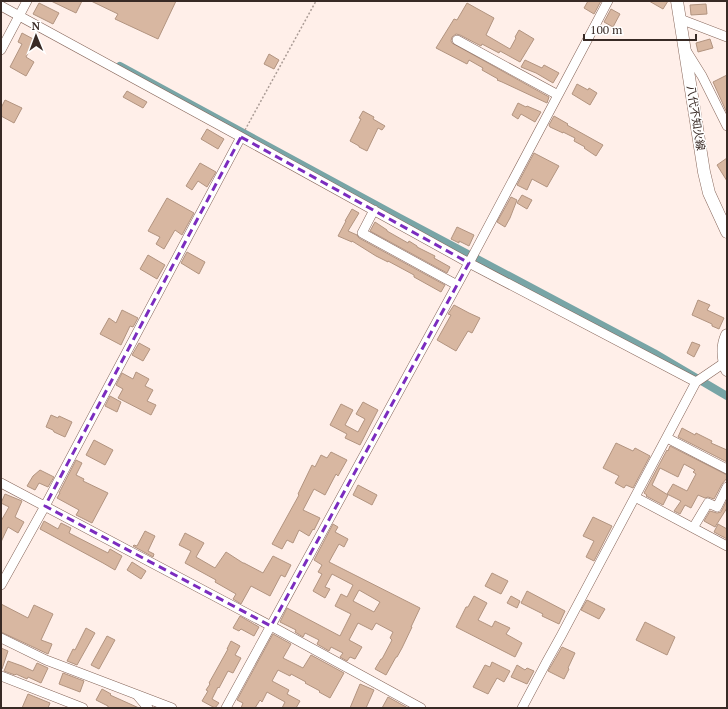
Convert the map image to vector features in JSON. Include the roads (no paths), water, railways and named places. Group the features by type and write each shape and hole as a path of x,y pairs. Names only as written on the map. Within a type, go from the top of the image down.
{"main road":[{"name":"八代不知火線","path":"678,1 704,172 709,193 727,232"},
{"path":"726,366 724,346 727,335"}],"street":[{"path":"1,50 27,1"},
{"path":"226,708 470,263 608,1"},
{"path":"1,6 241,136 470,263 697,382"},
{"path":"680,19 727,37"},
{"path":"457,40 558,95"},
{"path":"685,49 702,76 727,126"},
{"path":"1,585 45,506 241,136"},
{"path":"374,210 362,233 458,285"},
{"path":"522,708 697,382 714,370 726,366"},
{"path":"667,438 727,469"},
{"path":"1,483 271,626 421,708"},
{"path":"693,528 708,503 717,507 727,487"},
{"path":"635,497 727,546"},
{"path":"1,638 46,660 171,708"},
{"path":"1,676 83,708"},
{"path":"136,694 148,708"}],"waterway":[{"path":"120,66 400,218 654,353 727,396"}]}
